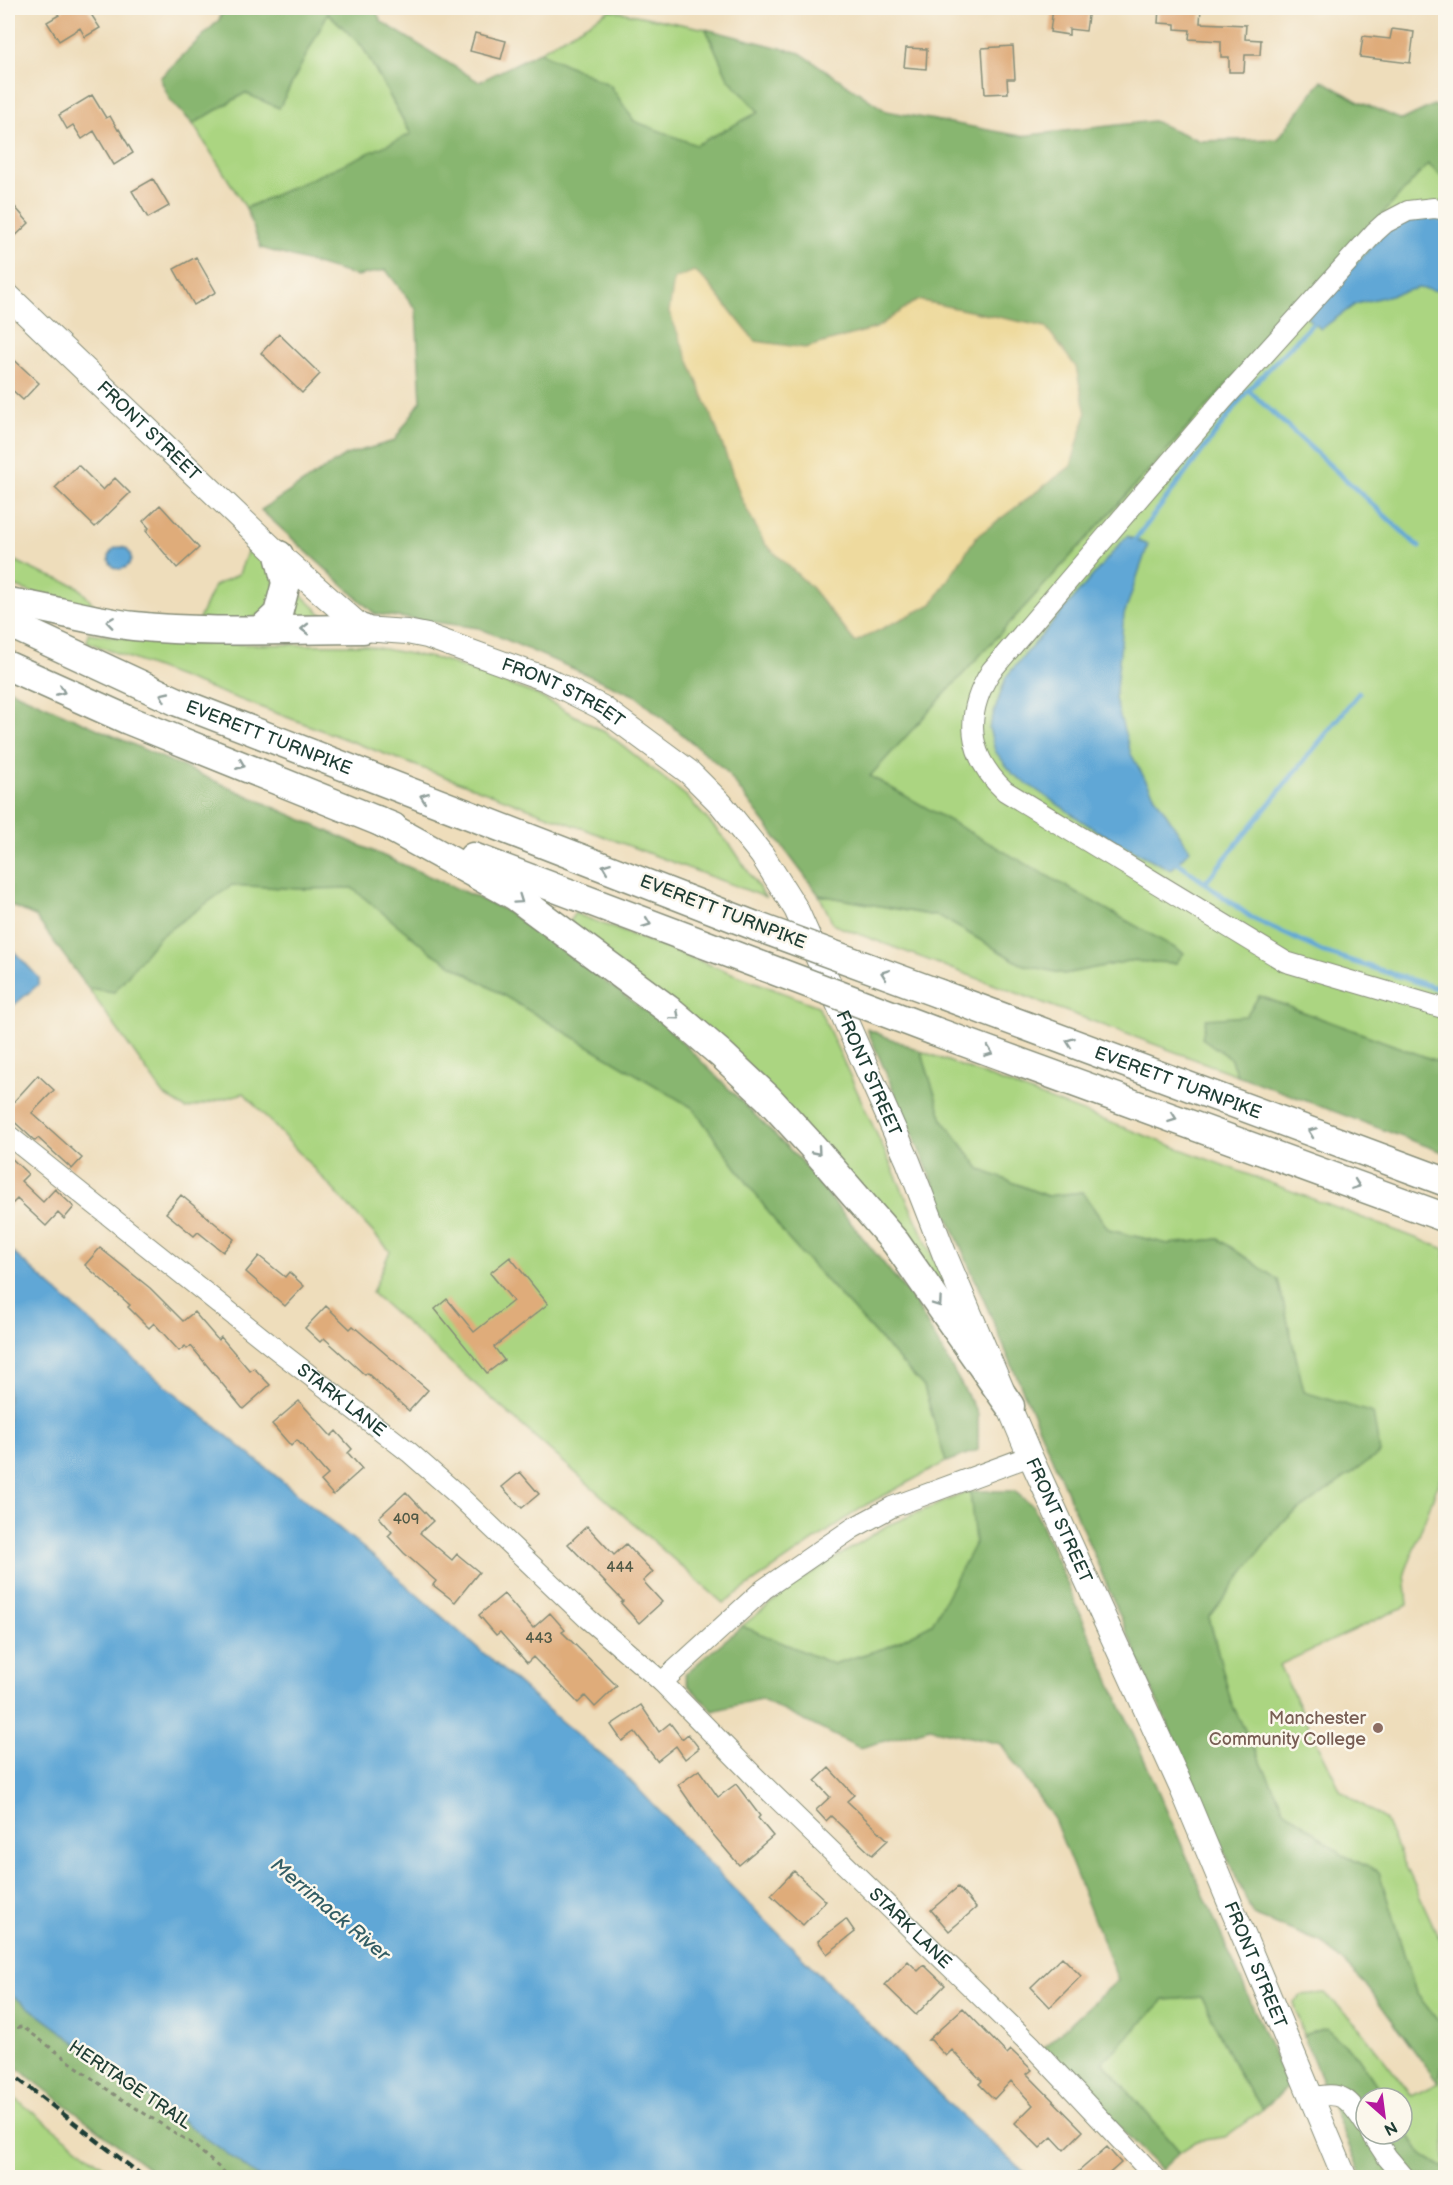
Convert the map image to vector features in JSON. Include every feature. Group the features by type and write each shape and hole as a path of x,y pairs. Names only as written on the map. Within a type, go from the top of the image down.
{"highway":[{"path":"261,630 278,614 281,604 286,583 279,555"},
{"path":"8,602 92,620 134,626 196,630 363,629"},
{"name":"EVERETT TURNPIKE","path":"8,624 178,702 758,927 1446,1182"},
{"name":"EVERETT TURNPIKE","path":"8,666 128,720 377,820 934,1032 1446,1218"},
{"path":"377,820 515,896 673,1012 721,1054 768,1098 896,1243 1010,1406"}],"main road":[{"name":"FRONT STREET","path":"8,296 279,555 363,629 407,632 427,636 505,663 571,690 602,707 689,772 721,804 749,837 801,920 908,1161 944,1253 1030,1456 1183,1791 1345,2178"}],"street":[{"path":"1446,210 1434,208 1408,211 1385,223 1311,301 991,671 976,698 973,729 980,759 987,771 1005,791 1286,962 1446,1009"},
{"name":"STARK LANE","path":"8,1135 409,1452 497,1531 588,1619 662,1682 712,1731 756,1778 1039,2054 1156,2178"},
{"path":"662,1682 764,1589 853,1528 892,1507 940,1487 1030,1456"},
{"path":"1313,2098 1325,2094 1336,2094 1354,2107"},
{"path":"1380,2146 1405,2178"}],"path":[{"name":"HERITAGE TRAIL","path":"8,2028 23,2027 112,2093 191,2143 231,2178"}],"green space":[{"path":"223,8 374,8 382,22 479,82 539,52 610,85 634,121 696,145 759,112 728,78 706,29 800,53 886,111 1021,136 1153,121 1200,141 1278,139 1322,80 1357,101 1402,120 1434,105 1445,114 1445,180 1428,164 870,776 1184,953 1176,963 1129,961 1064,974 1021,964 941,917 819,895 725,770 636,696 479,628 375,614 261,510 346,455 394,441 421,401 416,309 386,270 357,276 261,248 246,208 411,134 362,46 328,13 279,108 245,93 193,124 170,100 160,78 219,20","holes":["708,283 755,341 805,348 876,328 917,300 1046,327 1071,466 976,537 932,604 855,642 811,587 765,544 742,500 717,430"]},
{"path":"610,10 706,29 728,78 759,112 696,146 634,121 610,85 539,52"},
{"path":"328,13 362,46 411,135 246,208 193,124 245,93 279,108"},
{"path":"1428,164 1446,180 1445,1064 1260,996 1246,1016 1202,1038 1230,1058 1237,1075 834,925 819,895 941,917 1021,964 1064,974 1129,961 1176,963 1183,953 870,776"},
{"path":"249,547 272,569 275,588 265,611 247,622 199,619 214,586 239,574"},
{"path":"8,557 36,571 77,586 97,608 45,597 8,584"},
{"path":"297,591 329,621 283,623"},
{"path":"88,633 167,644 362,645 443,660 537,695 608,734 686,796 732,847 765,897 87,642"},
{"path":"8,689 505,910 664,1024 800,1160 914,1301 978,1414 978,1450 946,1462 924,1387 788,1239 693,1108 432,953 352,888 300,889 232,885 159,937 114,992 88,988 35,916 8,904"},
{"path":"232,885 300,889 352,888 432,953 693,1108 788,1239 924,1387 946,1462 866,1505 723,1603 372,1293 390,1251 244,1093 186,1109 164,1095 88,988 114,992 159,937"},
{"path":"574,913 818,1006 955,1305 908,1245 570,922"},
{"path":"1259,996 1445,1064 1445,1153 1237,1075 1230,1058 1202,1038 1206,1019 1246,1016"},
{"path":"867,1029 921,1051 943,1120 981,1170 1047,1196 1082,1192 1109,1230 1168,1244 1219,1239 1278,1280 1304,1392 1373,1413 1380,1453 1281,1523 1209,1618 1231,1702 1284,1809 1343,1855 1379,1872 1416,1993 1445,2030 1445,2053 1438,2083 1366,1985 1323,1943 1253,1915 1149,1683"},
{"path":"921,1051 1445,1249 1445,1465 1405,1573 1408,1605 1279,1665 1341,1791 1384,1819 1445,1951 1445,2030 1416,1993 1379,1872 1343,1855 1284,1809 1231,1702 1209,1617 1281,1523 1380,1453 1304,1392 1278,1280 1219,1239 1168,1244 1109,1230 1082,1192 1047,1196 981,1170 943,1120"},
{"path":"970,1491 976,1543 932,1624 888,1647 833,1664 742,1626 802,1579 888,1525"},
{"path":"970,1491 1014,1491 1033,1506 1288,2087 1263,2109 1242,2081 1202,1997 1164,2000 1103,2062 1180,2152 1161,2170 1043,2048 1118,1980 1054,1819 1001,1744 930,1728 860,1748 760,1699 713,1711 688,1685 685,1674 742,1626 833,1664 888,1647 932,1624 975,1543"},
{"path":"8,1992 259,2177 160,2177 8,2061"},
{"path":"1325,1993 1357,2025 1404,2086 1377,2086 1358,2057 1326,2028 1303,2035 1294,2002 1301,1995"},
{"path":"1202,1997 1242,2081 1263,2109 1225,2137 1197,2141 1180,2152 1102,2062 1164,2000"},
{"path":"1326,2028 1358,2057 1377,2086 1354,2086 1354,2146 1414,2146 1414,2143 1421,2154 1445,2169 1445,2177 1362,2177 1303,2035"},
{"path":"1445,2053 1445,2169 1421,2154 1414,2143 1414,2095 1438,2083"},
{"path":"8,2093 117,2177 8,2177"}],"sand":[{"path":"694,271 708,283 755,341 805,348 876,328 917,300 1046,327 1076,367 1086,414 1071,466 976,537 932,604 855,642 811,587 765,544 742,500 717,430 669,312 674,279"}],"water":[{"path":"1432,217 1445,219 1445,292 1418,288 1356,304 1321,329 1307,318 1383,234 1406,221"},
{"path":"1127,536 1148,545 1124,615 1115,699 1131,754 1190,850 1171,870 1097,831 1013,774 995,751 989,728 1006,677"},
{"path":"120,547 128,550 131,558 128,566 120,569 112,566 109,558 112,550"},
{"path":"8,945 39,978 39,984 14,1005 8,1004"},
{"name":"Merrimack River","path":"8,1248 124,1351 373,1556 622,1772 732,1887 955,2110 1030,2177 259,2177 8,1992"}],"building":[{"path":"66,8 87,8 100,28 85,37 80,28 59,41 47,22"},
{"path":"1053,8 1089,8 1086,31 1069,29 1069,35 1050,32"},
{"path":"1159,8 1201,8 1200,23 1246,25 1245,39 1261,40 1260,55 1245,55 1244,72 1229,72 1229,57 1221,57 1221,41 1189,39 1190,30 1175,29 1175,24 1158,23"},
{"path":"1392,29 1414,32 1410,63 1360,57 1363,36 1390,39"},
{"path":"475,33 506,41 501,59 470,51"},
{"path":"1013,46 1015,79 1007,79 1008,93 985,94 982,48"},
{"path":"906,48 927,49 926,69 904,67"},
{"path":"92,95 106,118 110,116 133,153 114,165 94,131 82,139 73,125 67,129 59,115"},
{"path":"153,179 169,206 148,218 132,191"},
{"path":"8,199 29,223 8,243"},
{"path":"196,257 216,292 194,305 174,269"},
{"path":"279,334 320,374 302,393 261,353"},
{"path":"8,354 39,383 23,400 8,386"},
{"path":"78,465 103,490 115,478 130,493 95,527 55,488"},
{"path":"160,505 199,548 177,568 146,531 149,528 143,521"},
{"path":"38,1075 54,1090 32,1113 82,1158 72,1169 38,1138 35,1141 8,1116 8,1108"},
{"path":"8,1155 28,1174 21,1181 43,1202 55,1189 74,1207 64,1219 58,1213 46,1226 17,1199 8,1208"},
{"path":"181,1195 234,1239 223,1252 198,1232 194,1236 166,1213"},
{"path":"100,1248 150,1288 183,1321 194,1312 218,1340 221,1337 250,1371 254,1368 270,1385 243,1409 191,1346 187,1349 185,1346 179,1351 154,1323 149,1328 128,1307 130,1305 85,1265"},
{"path":"259,1256 285,1277 289,1272 304,1286 285,1306 246,1272"},
{"path":"510,1257 548,1304 494,1347 504,1360 487,1373 435,1309 447,1299 474,1332 513,1301 490,1273"},
{"path":"326,1306 350,1329 353,1326 428,1390 409,1411 324,1338 320,1342 305,1328"},
{"path":"299,1401 331,1436 336,1431 352,1449 348,1453 362,1469 333,1495 321,1481 328,1475 297,1440 291,1446 272,1424"},
{"path":"520,1472 539,1494 522,1508 502,1487"},
{"path":"406,1492 433,1521 420,1533 452,1560 457,1554 479,1572 455,1602 433,1585 436,1581 388,1536 392,1532 379,1517"},
{"path":"587,1526 614,1555 626,1544 653,1572 643,1581 662,1602 639,1623 621,1603 623,1601 568,1544"},
{"path":"504,1594 533,1628 550,1613 565,1630 562,1632 617,1686 595,1707 585,1696 578,1703 533,1657 527,1663 500,1632 496,1635 479,1615"},
{"path":"641,1705 659,1732 670,1723 682,1739 688,1734 699,1748 685,1759 676,1746 657,1761 635,1732 622,1741 611,1725"},
{"path":"829,1768 854,1795 847,1801 888,1840 872,1855 831,1816 826,1821 816,1810 830,1797 815,1781"},
{"path":"699,1770 718,1797 736,1784 773,1836 739,1865 710,1831 678,1785"},
{"path":"794,1871 826,1901 803,1925 771,1895"},
{"path":"958,1887 976,1908 949,1931 931,1910"},
{"path":"846,1919 855,1932 827,1954 818,1941"},
{"path":"1062,1957 1081,1976 1050,2007 1031,1987"},
{"path":"908,1961 918,1971 924,1965 945,1985 916,2015 885,1985"},
{"path":"963,2008 1007,2054 1011,2050 1032,2070 1027,2074 1083,2131 1064,2150 1052,2137 1040,2148 1015,2123 1033,2105 1011,2081 994,2099 979,2084 982,2081 952,2050 946,2056 931,2040 928,2040"},
{"path":"1107,2147 1121,2163 1104,2178 1071,2178"}],"waterway":[{"path":"1132,544 1248,390 1318,318"},
{"path":"1248,390 1419,547"},
{"path":"1205,883 1359,693"},
{"path":"1174,860 1252,918 1326,953 1446,991"}],"railway":[{"path":"8,2071 145,2178"}],"place":[{"name":"Manchester Community College","path":"1378,1728"}]}
